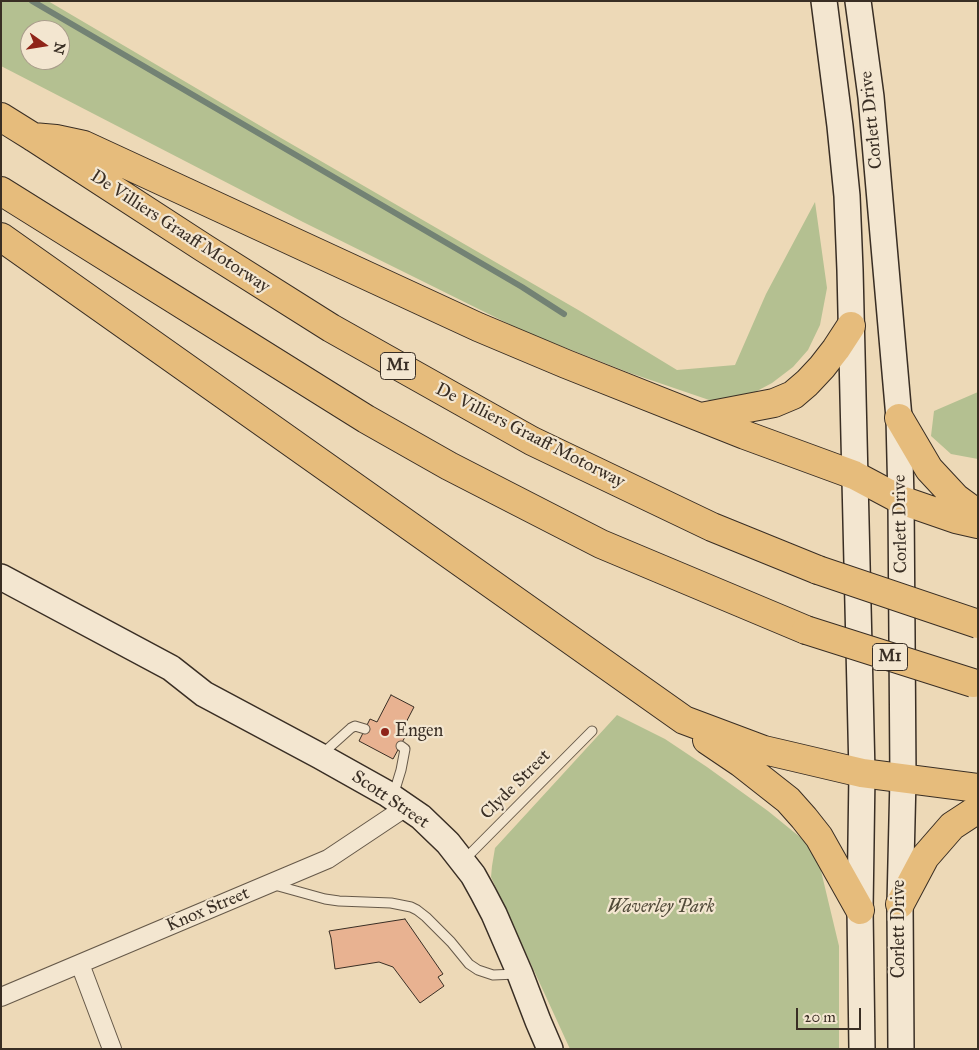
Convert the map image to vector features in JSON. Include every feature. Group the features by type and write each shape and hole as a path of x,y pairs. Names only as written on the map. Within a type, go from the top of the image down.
{"highway":[{"name":"De Villiers Graaff Motorway","path":"1,118 323,323 532,441 712,527 818,570 978,624"},
{"path":"33,137 56,139 84,145 478,327 745,435 854,475 901,500 956,519 978,524"},
{"name":"M1","path":"1,191 366,419 449,466 601,544 806,630 976,683"},
{"path":"1,237 684,720 707,740 788,800 819,837 860,910"},
{"path":"701,417 756,408 793,395 822,367 851,326"},
{"path":"899,418 929,469 956,498 978,514"},
{"path":"684,720 764,750 862,773 978,788"},
{"path":"900,904 925,857 952,826 978,809"}],"main road":[{"name":"Corlett Drive","path":"824,1 847,196 850,270 862,773 860,910 862,1049"},
{"name":"Corlett Drive","path":"858,1 871,97 899,418 903,778 900,904 901,1049"},
{"name":"Scott Street","path":"1,577 171,668 204,694"},
{"name":"Scott Street","path":"1,595 160,679 204,694 320,756 421,817 438,832 463,861 484,893 520,974 550,1049"}],"street":[{"name":"Knox Street","path":"1,997 328,860 399,803"},
{"path":"80,964 112,1049"}],"lane":[{"path":"320,756 351,728 355,726 365,729"},
{"name":"Clyde Street","path":"463,861 592,732"},
{"path":"399,803 401,770 405,749 401,746"},
{"path":"270,884 325,899 391,903 411,907 426,917 451,942 469,964 478,970 493,975 520,974"}],"green space":[{"path":"1,1 48,1 580,311 677,370 735,365 766,294 815,202 827,288 820,325 808,350 793,367 772,383 742,399 715,402 630,373 523,331 303,222 1,66"},
{"path":"978,392 978,459 951,454 931,436 934,411"},
{"name":"Waverley Park","path":"617,715 665,739 707,767 768,811 816,850 839,946 839,1049 570,1049 491,877 492,866 495,848"}],"building":[{"path":"391,695 414,707 400,734 405,737 393,759 359,741 370,719 377,722"},
{"path":"405,919 443,974 438,977 444,986 420,1003 393,967 379,962 335,969 329,931"}],"waterway":[{"path":"32,1 522,287 564,314"}],"place":[{"name":"Engen","path":"385,732"}]}
